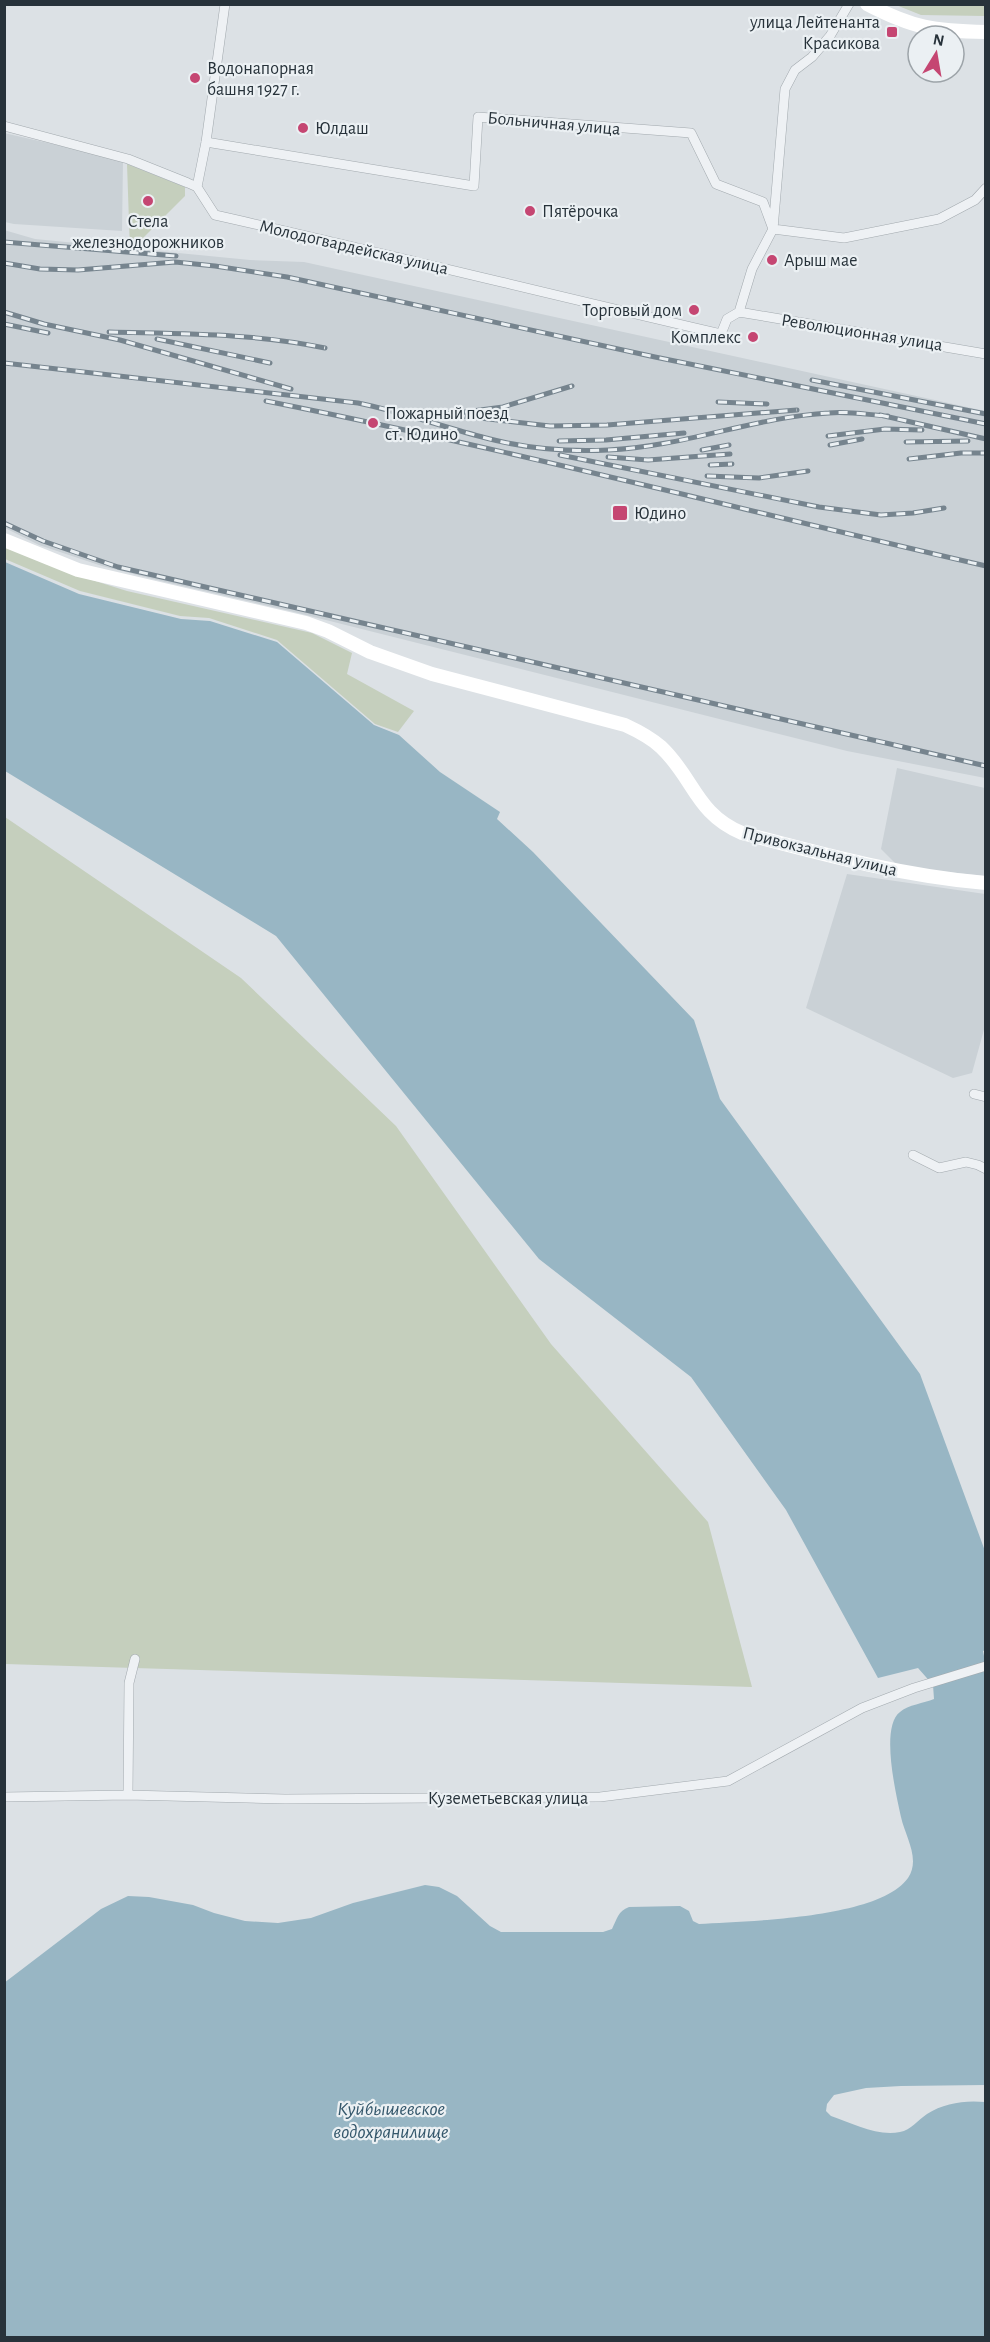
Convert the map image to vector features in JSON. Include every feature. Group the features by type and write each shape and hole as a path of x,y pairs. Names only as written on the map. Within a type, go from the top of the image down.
{"main road":[{"path":"867,4 912,25 942,31 986,32"},
{"name":"Привокзальная улица","path":"4,540 78,570 306,623 370,652 432,674 625,725 646,736 660,747 682,772 713,817 742,833 888,869 986,884"}],"street":[{"path":"4,126 128,159 197,187 206,142 225,4"},
{"path":"739,312 752,269 773,229 785,89 795,70 812,57 830,36 849,4"},
{"name":"Больничная улица","path":"206,142 474,186 478,117 691,133 716,184 763,202 773,229"},
{"name":"Молодогвардейская улица","path":"197,187 215,215 401,256 518,287 721,334 727,319 739,312"},
{"path":"773,229 844,238 939,219 975,200 986,188"},
{"name":"Революционная улица","path":"739,312 986,354"},
{"path":"974,1094 986,1097"},
{"path":"913,1155 939,1168 966,1162 986,1169"},
{"path":"129,1795 129,1683 135,1659"},
{"name":"Куземетьевская улица","path":"4,1797 129,1795 285,1799 600,1797 728,1781 862,1708 914,1688 986,1666"}],"shaded area":[{"path":"4,133 123,160 122,231 5,222"},
{"name":"Юдино","path":"4,230 35,239 250,260 304,262 985,411 985,778 847,751 102,566 39,545 5,528"},
{"path":"897,768 985,788 985,876 899,867 881,849"},
{"path":"847,874 985,894 985,1026 972,1073 953,1078 806,1008"}],"green space":[{"path":"896,5 985,5 985,16 921,15"},
{"path":"127,164 185,187 185,196 130,251"},
{"path":"5,547 76,575 127,591 312,633 352,653 347,674 414,711 398,732 375,724 277,640 209,618 180,616 80,591 5,559"},
{"path":"5,817 241,978 396,1126 551,1344 708,1522 752,1687 5,1664"}],"water":[{"name":"Куйбышевское водохранилище","path":"5,562 79,594 181,619 210,621 277,642 374,725 399,735 440,772 500,812 497,819 533,852 694,1020 720,1099 920,1374 985,1551 986,1650 983,1651 986,1666 985,2085 866,2088 834,2095 827,2104 826,2111 831,2116 865,2129 892,2133 908,2129 940,2107 970,2101 985,2102 985,2337 5,2337 4,1983 101,1909 128,1896 149,1897 193,1905 245,1921 278,1923 311,1918 353,1903 425,1885 439,1887 457,1896 490,1926 501,1932 603,1932 612,1929 620,1913 629,1907 680,1906 689,1911 693,1921 699,1924 779,1919 842,1910 893,1892 912,1871 913,1855 901,1817 893,1778 891,1732 894,1720 900,1712 934,1699 933,1685 918,1668 878,1678 786,1510 691,1377 539,1259 276,936 5,771"}],"railway":[{"path":"4,242 176,256"},
{"path":"4,263 40,269 78,270 175,262 287,277 655,357 986,424"},
{"path":"4,312 44,324 120,340 291,389"},
{"path":"4,324 48,333"},
{"path":"109,332 245,337 325,348"},
{"path":"157,339 270,363"},
{"path":"4,363 358,403 470,434 531,447 562,450 636,448 773,420 829,413 888,416"},
{"path":"812,380 986,414"},
{"path":"465,412 503,407 572,386"},
{"path":"266,401 537,460 986,566"},
{"path":"718,402 767,404"},
{"path":"420,411 550,426 607,425 797,410"},
{"path":"880,415 986,439"},
{"path":"828,436 885,429 922,430"},
{"path":"559,441 606,440 684,433"},
{"path":"830,445 862,439"},
{"path":"906,442 968,441"},
{"path":"702,450 729,445"},
{"path":"909,459 961,453 986,453"},
{"path":"608,457 648,460 730,454"},
{"path":"560,455 819,507 881,515 944,508"},
{"path":"710,465 732,464"},
{"path":"707,476 759,478 808,471"},
{"path":"4,523 43,541 118,567 986,766"}],"place":[{"name":"улица Лейтенанта Красикова","path":"892,32"},
{"name":"Водонапорная башня 1927 г.","path":"195,78"},
{"name":"Юлдаш","path":"303,128"},
{"name":"Стела железнодорожников","path":"148,201"},
{"name":"Пятёрочка","path":"530,211"},
{"name":"Арыш мае","path":"772,260"},
{"name":"Торговый дом","path":"694,310"},
{"name":"Комплекс","path":"753,337"},
{"name":"Пожарный поезд ст. Юдино","path":"373,423"},
{"name":"Юдино","path":"620,513"}]}
